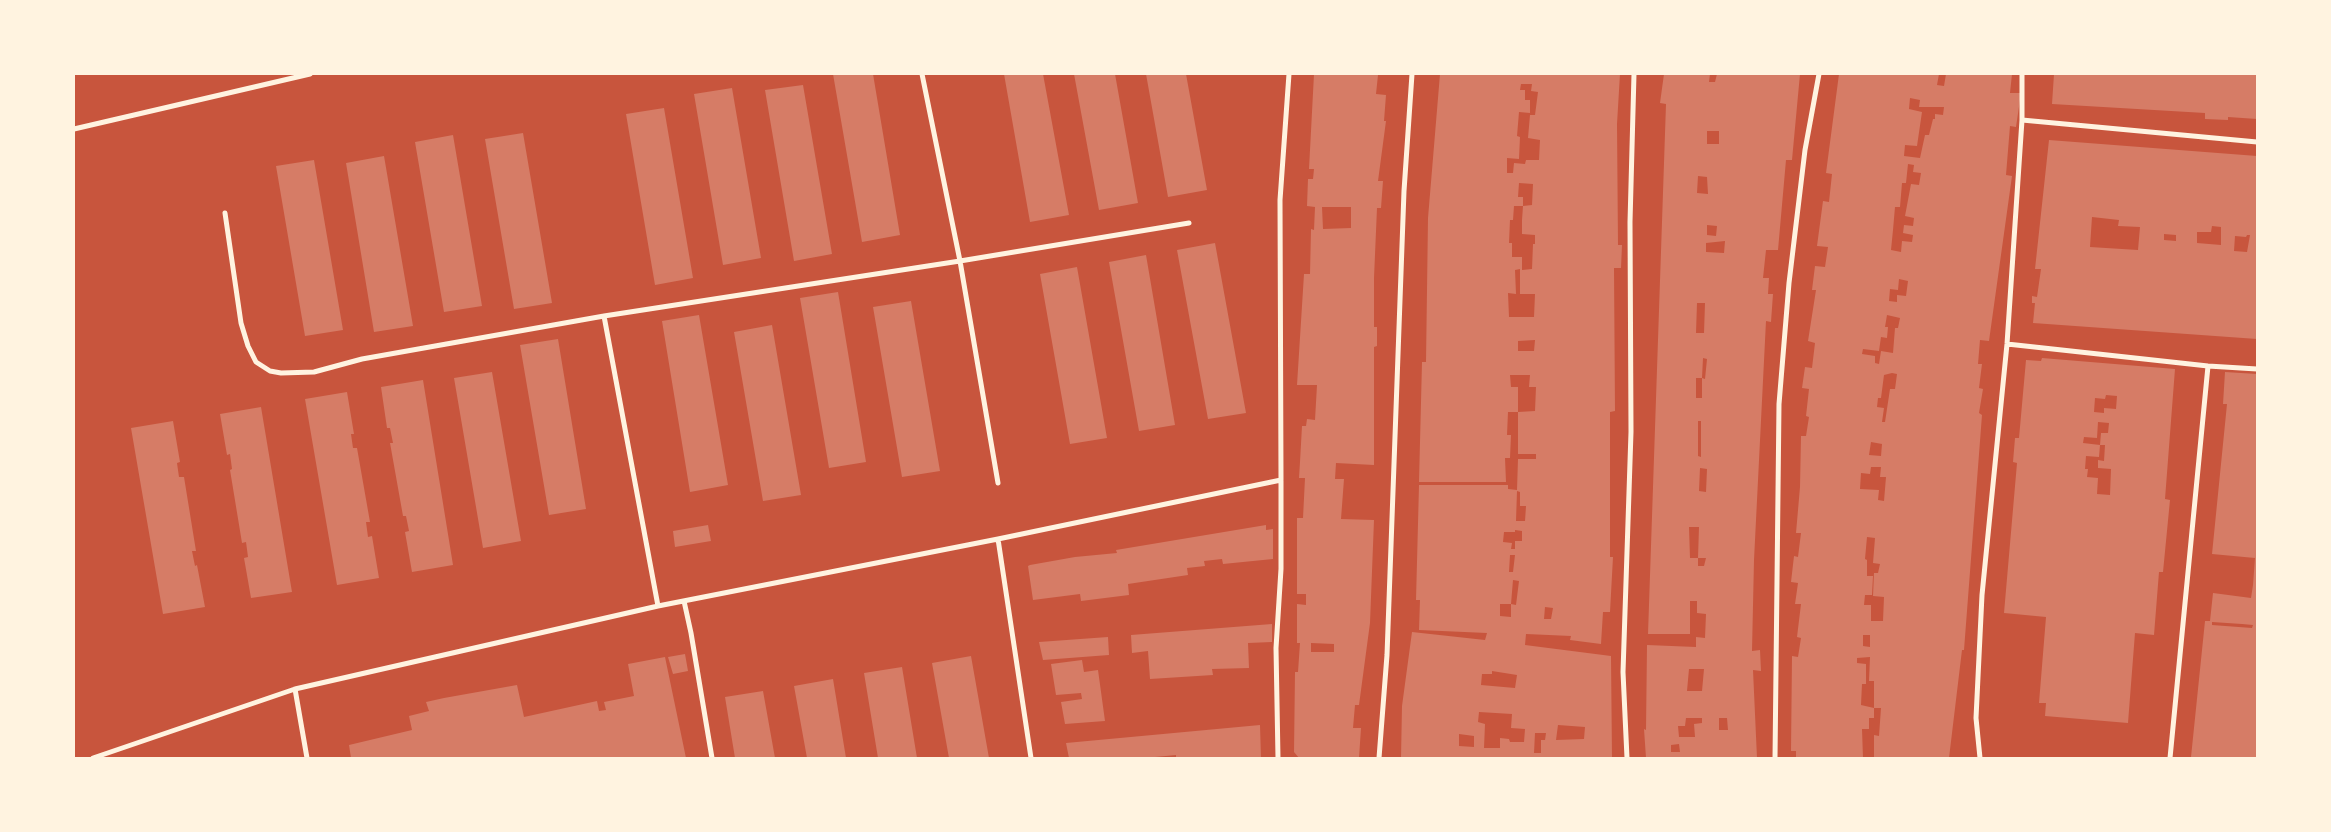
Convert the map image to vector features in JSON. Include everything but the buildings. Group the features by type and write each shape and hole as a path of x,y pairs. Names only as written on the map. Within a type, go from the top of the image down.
{"street":[{"path":"74,129 310,74"},
{"path":"922,74 960,262 998,482"},
{"path":"1278,758 1276,648 1281,569 1280,200 1289,74"},
{"path":"1378,758 1387,646 1404,191 1412,74"},
{"path":"1628,758 1623,672 1631,432 1630,222 1634,74"},
{"path":"1775,758 1779,404 1791,264 1805,150 1819,74"},
{"path":"1980,758 1976,718 1982,595 2007,344 2022,120 2022,74"},
{"path":"2022,120 2257,142"},
{"path":"225,213 241,323 256,362 270,370 281,373 314,372 362,358 604,316 960,262 1189,223"},
{"path":"604,316 658,606"},
{"path":"2007,344 2208,366 2257,369"},
{"path":"2170,758 2208,366"},
{"path":"93,758 295,689 658,606 998,539 1281,480"},
{"path":"998,539 1031,758"},
{"path":"684,601 712,758"},
{"path":"295,689 307,758"}]}
